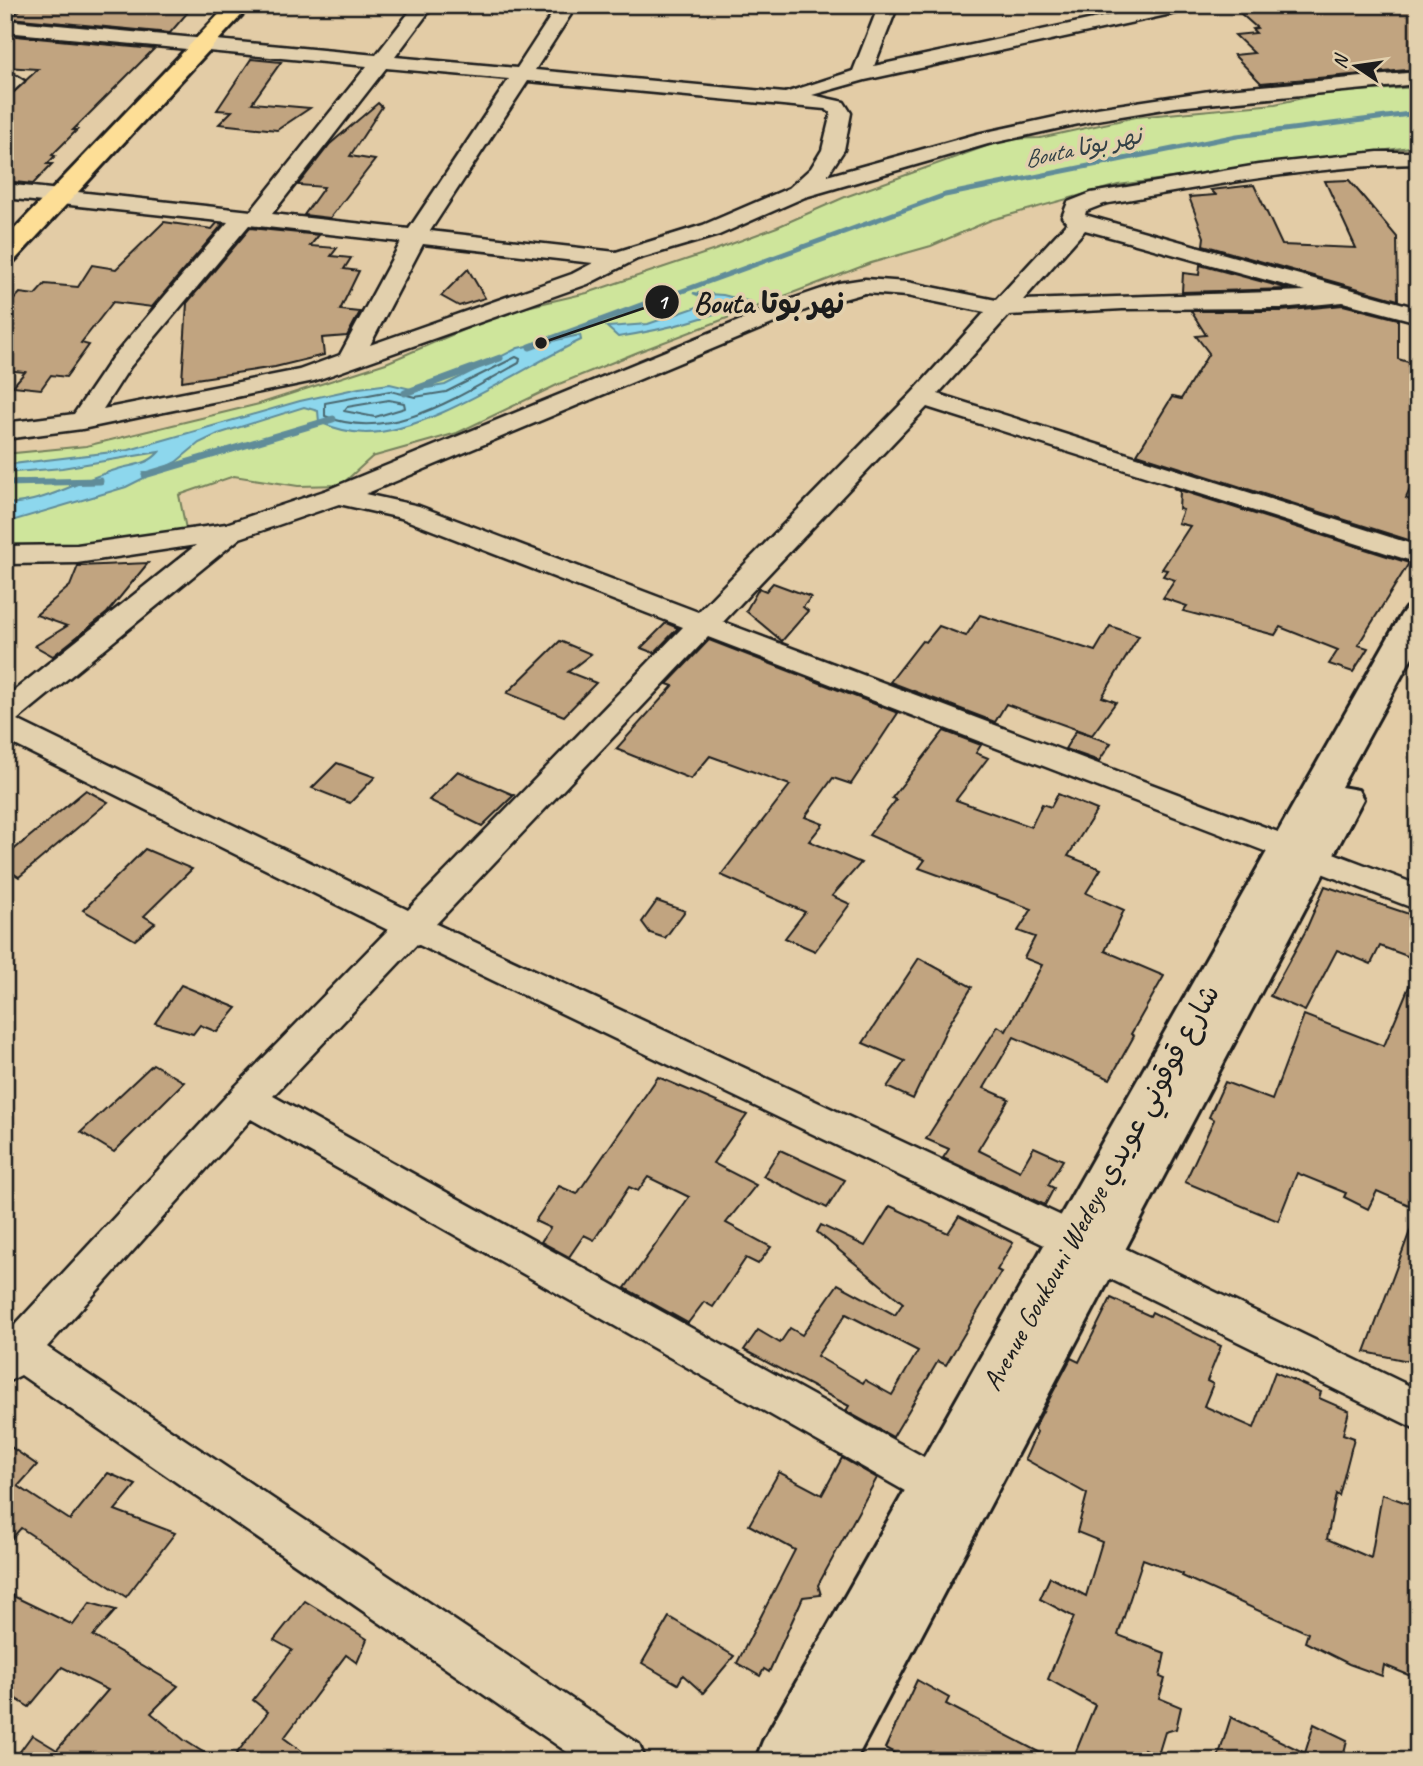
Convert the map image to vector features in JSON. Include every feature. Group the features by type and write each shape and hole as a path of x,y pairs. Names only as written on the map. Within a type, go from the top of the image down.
{"main road":[{"path":"195,44 224,5"},
{"path":"5,255 52,197 195,44 240,5"},
{"path":"5,234 52,197"}],"street":[{"path":"82,421 121,363 251,216 382,61 425,5"},
{"path":"349,361 416,235 568,5"},
{"path":"861,75 889,5"},
{"path":"778,99 861,75 1185,5"},
{"path":"36,29 54,13"},
{"path":"5,26 828,103 837,106 841,113 833,150 819,172 797,193"},
{"path":"5,431 82,421 305,376 580,279 619,259 711,230 797,193 886,164 1098,114 1195,99 1418,78"},
{"path":"1418,158 1391,158 1279,170 1099,198 1076,207 1073,217 1080,222 1418,315"},
{"path":"5,191 251,216 619,259"},
{"path":"622,1761 10,1352 247,1099 922,397 999,308 1080,222"},
{"path":"5,555 77,554 230,532 337,496 787,309 847,288 907,289 999,308 1135,302 1281,301 1342,295"},
{"path":"922,397 1418,555"},
{"path":"337,496 409,512 704,622 1418,898"},
{"path":"5,714 230,532"},
{"name":"Avenue Goukouni Wedeye شارع قوقوني عويدي","path":"825,1761 1085,1247 1301,852 1418,615"},
{"name":"Avenue Goukouni Wedeye شارع قوقوني عويدي","path":"1301,852 1418,662"},
{"path":"5,727 414,928 1085,1247 1418,1411"},
{"path":"247,1099 934,1485"},
{"name":"Avenue Goukouni Wedeye شارع قوقوني عويدي","path":"783,1761 934,1485 1085,1247"}],"green space":[{"path":"1418,87 1418,146 1118,185 991,220 931,246 871,263 638,352 559,384 457,433 372,457 341,485 298,486 234,476 179,495 186,529 81,548 5,546 5,454 86,446 259,404 386,363 505,312 587,293 715,250 777,227 845,197 1006,139 1040,138 1136,117 1275,104 1326,93"}],"water":[{"path":"693,293 723,295 747,301 700,318 635,334 618,337 607,327 648,324 706,304 702,297"},
{"path":"580,335 581,340 475,397 418,422 391,430 354,432 319,422 318,411 304,407 218,434 199,443 176,462 126,487 5,523 5,504 48,496 101,475 144,462 159,452 62,468 5,473 5,465 129,450 300,401 359,388 390,384 415,390 445,385 518,348"}],"building":[{"path":"26,5 194,5 170,33 10,18"},
{"path":"1231,5 1405,5 1418,16 1418,69 1261,83 1234,55 1254,53 1235,35 1256,33 1252,29 1257,28"},
{"path":"5,35 154,49 73,130 77,130 52,155 55,156 47,164 52,164 33,184 5,181 5,100 38,69 5,67"},
{"path":"251,59 281,62 252,103 310,108 277,130 219,124 232,111 217,110"},
{"path":"378,103 382,107 350,156 375,160 330,218 304,215 324,187 298,185 330,144"},
{"path":"1349,180 1397,237 1398,300 1203,245 1204,237 1189,197 1216,195 1211,190 1254,185 1282,245 1356,248 1325,181"},
{"path":"164,222 212,229 217,223 223,224 152,307 113,302 81,343 89,345 66,377 51,375 41,389 13,386 25,372 5,370 5,309 20,293 35,295 45,284 78,287 92,265 116,269"},
{"path":"250,228 319,235 310,246 337,248 331,256 351,258 344,269 359,271 340,310 360,312 347,336 322,338 324,355 275,367 182,381 187,303"},
{"path":"1200,265 1289,289 1182,292 1183,273 1199,275"},
{"path":"468,269 485,298 459,306 441,296"},
{"path":"1343,305 1398,319 1398,359 1418,365 1418,472 1406,498 1418,504 1418,543 1137,454 1172,397 1181,399 1209,353 1196,336 1206,335 1191,311 1281,311"},
{"path":"1173,488 1409,563 1358,645 1368,648 1353,672 1329,664 1338,650 1280,627 1275,635 1183,611 1187,606 1163,598 1175,580 1163,576 1167,570 1162,569 1190,526 1178,523 1183,510 1179,509 1180,492"},
{"path":"148,563 107,613 53,656 35,646 67,626 36,615 70,586 78,566"},
{"path":"773,583 811,597 803,607 808,611 782,641 746,611 759,588 766,591"},
{"path":"980,615 1095,651 1110,626 1139,636 1102,697 1116,702 1092,735 1006,704 995,722 890,682 922,641 926,642 939,626 966,636"},
{"path":"666,623 678,628 654,653 641,648"},
{"path":"709,640 898,713 851,784 833,778 805,817 823,824 809,841 861,863 832,896 850,904 815,951 785,938 805,912 721,875 790,785 710,756 691,779 616,749 673,686 667,684"},
{"path":"560,641 591,654 568,672 596,683 564,716 507,693"},
{"path":"944,731 981,745 976,753 988,758 956,800 1031,827 1042,804 1051,807 1058,794 1097,810 1068,856 1101,869 1086,893 1124,910 1105,951 1164,976 1131,1034 1134,1036 1110,1079 1014,1037 984,1088 1009,1099 978,1150 1020,1171 1034,1147 1063,1160 1048,1185 1054,1188 1045,1205 943,1158 949,1149 926,1139 998,1026 1006,1031 1042,965 1024,958 1035,937 1018,931 1032,909 919,868 925,860 869,835 896,800 892,798"},
{"path":"1076,731 1111,743 1099,761 1065,749"},
{"path":"337,763 375,777 350,803 312,788"},
{"path":"458,771 514,795 482,826 429,800"},
{"path":"86,790 108,802 19,877 5,868 5,857"},
{"path":"145,849 192,869 144,916 155,923 135,940 83,910"},
{"path":"1325,886 1418,917 1418,960 1380,946 1371,964 1337,950 1305,1011 1270,996 1305,932"},
{"path":"657,901 685,911 665,938 650,933 642,922"},
{"path":"919,958 972,987 948,1026 913,1099 887,1087 905,1061 863,1043"},
{"path":"1418,965 1418,1209 1377,1191 1368,1209 1344,1197 1346,1193 1297,1173 1278,1221 1185,1182 1214,1120 1209,1117 1225,1082 1272,1100 1304,1015 1384,1046"},
{"path":"181,985 237,1008 217,1032 200,1025 193,1034 155,1023"},
{"path":"153,1064 184,1082 114,1152 81,1132"},
{"path":"658,1077 747,1115 713,1163 756,1185 726,1223 771,1247 758,1264 746,1258 713,1307 704,1302 688,1323 625,1288 689,1197 648,1177 638,1191 629,1187 594,1240 584,1235 569,1257 541,1242 550,1228 535,1221 559,1186 577,1194"},
{"path":"780,1150 845,1180 827,1208 763,1176"},
{"path":"890,1206 948,1233 959,1216 1013,1243 997,1270 1001,1272 946,1365 938,1361 893,1437 846,1411 849,1406 744,1350 758,1330 780,1343 790,1328 802,1335 838,1284 895,1315 903,1303 817,1232 821,1225 865,1246","holes":["846,1314 918,1351 892,1395 865,1380 863,1383 817,1356"]},
{"path":"1416,1215 1418,1216 1418,1363 1365,1352"},
{"path":"1111,1298 1150,1316 1152,1312 1221,1346 1207,1381 1213,1384 1204,1406 1254,1428 1275,1372 1321,1392 1319,1398 1349,1411 1343,1434 1354,1438 1339,1496 1336,1494 1327,1539 1371,1558 1382,1494 1418,1507 1418,1679 1384,1665 1382,1676 1349,1664 1305,1642 1308,1633 1182,1576 1183,1574 1143,1559 1118,1635 1165,1653 1160,1677 1165,1679 1159,1698 1181,1707 1176,1729 1165,1732 1158,1755 1144,1749 1139,1761 1072,1761 1095,1705 1048,1679 1074,1617 1040,1599 1050,1577 1086,1596 1102,1542 1077,1532 1087,1494 1025,1459 1037,1432 1034,1428 1071,1358 1079,1362"},
{"path":"5,1443 37,1465 18,1486 70,1520 108,1473 136,1485 115,1510 175,1533 126,1597 21,1528 5,1546"},
{"path":"842,1458 877,1478 818,1585 821,1595 803,1597 769,1672 764,1669 760,1676 737,1663 795,1550 749,1525 779,1472 822,1495"},
{"path":"5,1592 73,1625 90,1603 116,1610 93,1636 178,1686 151,1713 184,1740 217,1761 13,1761 32,1735 57,1750 108,1690 62,1667 29,1707 5,1692"},
{"path":"305,1601 367,1639 357,1663 346,1655 284,1738 315,1761 231,1761 268,1712 253,1700 292,1650 274,1640"},
{"path":"669,1617 734,1656 703,1693 683,1675 678,1684 642,1663"},
{"path":"917,1680 949,1698 946,1704 1056,1761 909,1761 885,1748"},
{"path":"1231,1717 1305,1753 1314,1724 1347,1740 1342,1761 1217,1761"}],"waterway":[{"name":"Bouta نهر بوتا","path":"655,301 945,195 1237,136 1418,113"},
{"name":"Bouta نهر بوتا","path":"530,347 660,299"},
{"name":"Bouta نهر بوتا","path":"405,393 500,358"},
{"name":"Bouta نهر بوتا","path":"145,475 333,419"},
{"name":"Bouta نهر بوتا","path":"5,483 100,481"}],"place":[{"name":"Bouta نهر بوتا","path":"541,343"}]}
